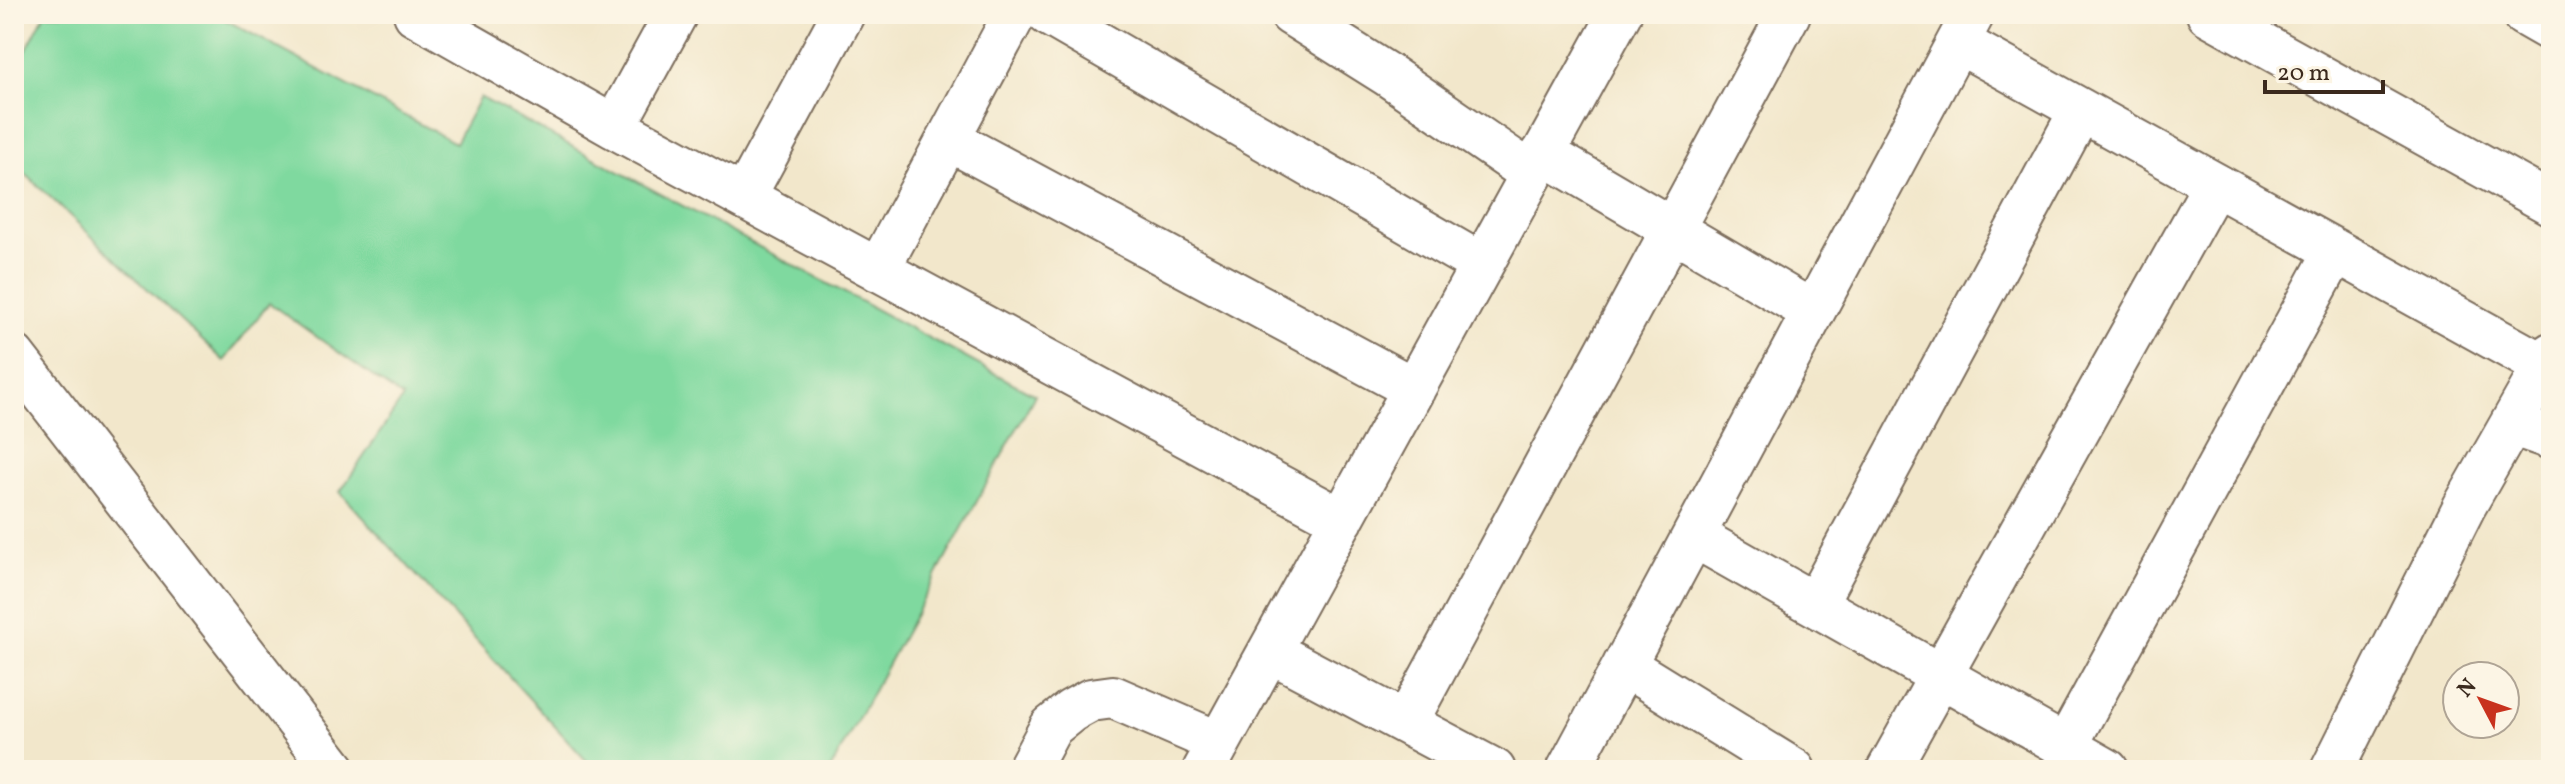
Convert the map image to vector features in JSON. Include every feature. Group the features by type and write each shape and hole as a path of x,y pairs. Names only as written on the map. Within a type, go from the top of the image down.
{"street":[{"path":"415,14 614,127 1342,520"},
{"path":"614,127 676,14"},
{"path":"744,197 843,14"},
{"path":"878,270 1015,14"},
{"path":"1048,14 1482,265"},
{"path":"1291,14 1538,164 1672,230 1813,312"},
{"path":"1406,723 1789,14"},
{"path":"2208,14 2551,204"},
{"path":"2523,14 2551,30"},
{"path":"1028,770 1051,727 1091,700 1113,697 1211,757 1538,164 1611,17"},
{"path":"1568,770 1965,28 2081,110 2335,252 2548,360 2464,507 2332,770"},
{"path":"1815,604 2081,110"},
{"path":"948,139 1414,389"},
{"path":"1888,770 2215,184"},
{"path":"2066,746 2335,252"},
{"path":"14,356 335,770"},
{"path":"2511,424 2551,438"},
{"path":"1694,536 2107,770"},
{"path":"1270,651 1494,770"},
{"path":"1624,665 1794,770"}],"green space":[{"path":"45,14 215,14 455,143 480,97 1035,395 830,770 595,770 340,492 403,398 269,303 224,361 14,163 14,73"}]}
